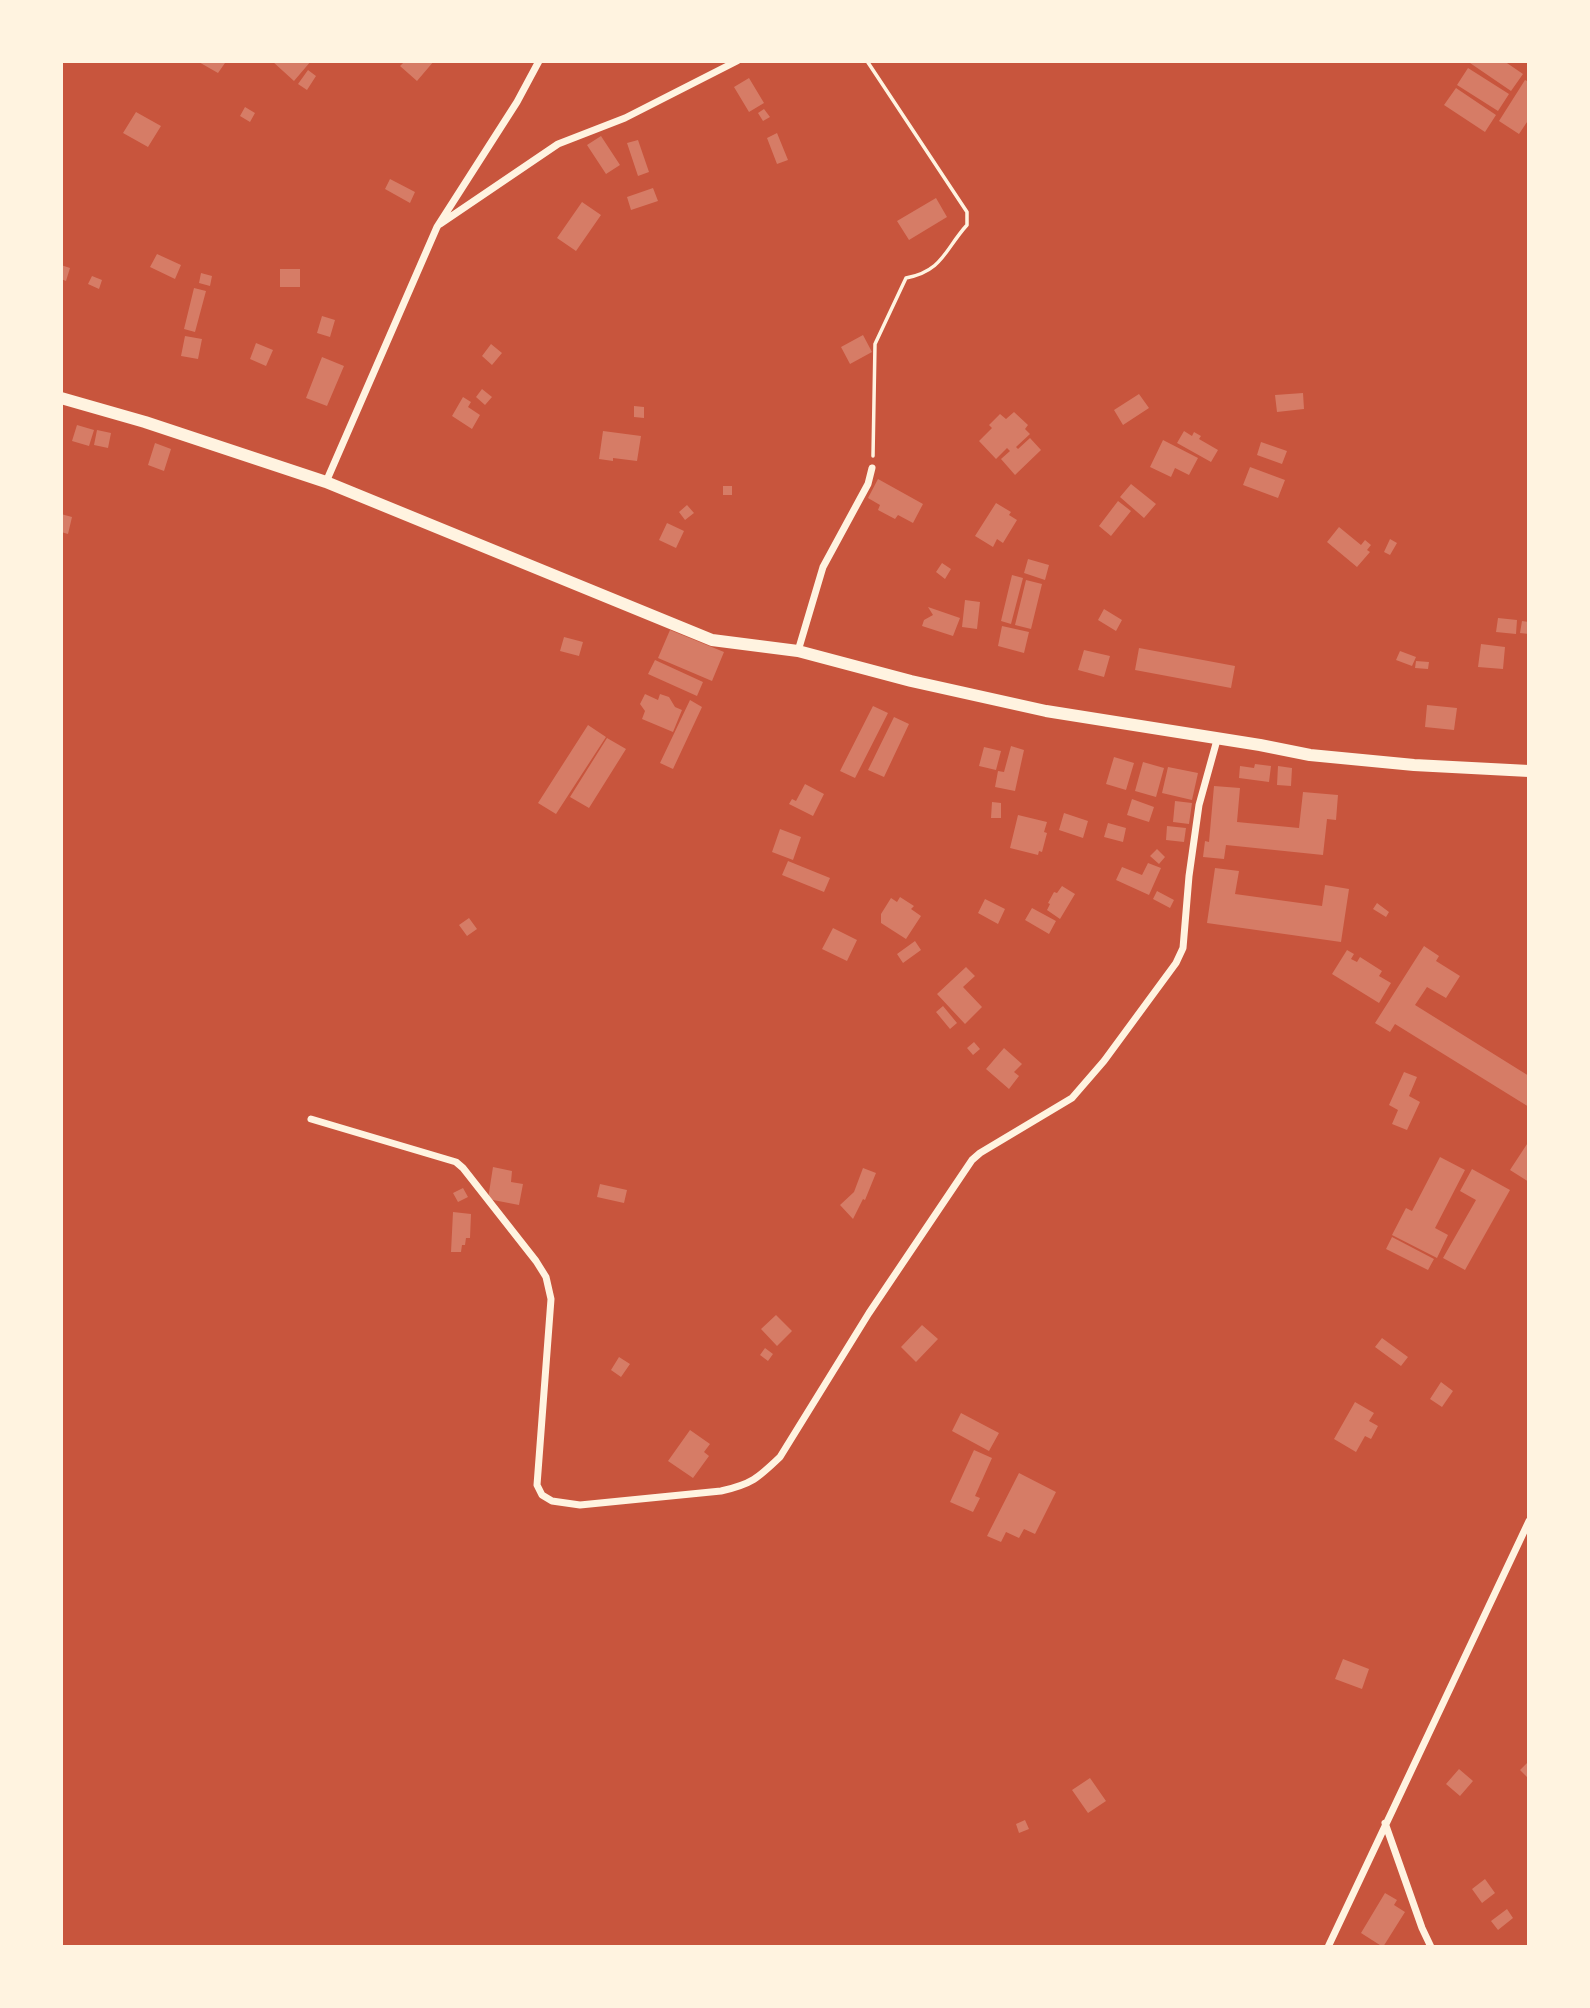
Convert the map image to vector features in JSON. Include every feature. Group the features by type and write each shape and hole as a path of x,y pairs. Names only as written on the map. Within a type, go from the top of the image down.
{"main road":[{"path":"61,398 145,422 326,482 712,640 797,651 911,681 1046,711 1310,755 1414,765 1529,771"}],"street":[{"path":"326,482 437,227 517,102 539,61"},
{"path":"437,227 558,144 625,118 737,61"},
{"path":"797,651 823,567 868,484 872,468"},
{"path":"311,1119 456,1162 546,1277 551,1299 537,1485 542,1495 552,1502 580,1505 722,1491 743,1486 761,1475 780,1457 869,1313 972,1160 1072,1098 1104,1061 1176,963 1183,948 1199,805 1217,740"},
{"path":"1328,1947 1529,1521"},
{"path":"1385,1823 1431,1947"}],"path":[{"path":"867,61 950,184 967,212 968,219 967,225 939,263 920,275 906,278 875,345 872,468"}],"building":[{"path":"197,61 222,61 225,63 218,73"},
{"path":"272,61 311,61 294,81"},
{"path":"405,61 434,61 417,81 400,66"},
{"path":"1504,61 1523,74 1511,91 1470,63"},
{"path":"1468,68 1509,94 1498,111 1457,85"},
{"path":"308,70 316,76 307,90 298,84"},
{"path":"749,78 764,103 749,112 734,87"},
{"path":"1525,80 1529,82 1529,119 1519,134 1499,121"},
{"path":"1456,88 1496,115 1485,132 1444,105"},
{"path":"245,107 255,113 250,122 240,116"},
{"path":"764,109 770,117 763,121 758,113"},
{"path":"136,112 161,126 148,147 123,133"},
{"path":"777,133 788,160 777,164 767,138"},
{"path":"601,136 620,165 606,174 587,145"},
{"path":"638,140 649,172 638,176 627,143"},
{"path":"390,179 415,192 410,203 385,189"},
{"path":"653,188 658,201 631,210 627,197"},
{"path":"936,198 947,217 909,240 897,221"},
{"path":"582,202 601,215 576,251 557,238"},
{"path":"157,254 181,265 175,279 150,267"},
{"path":"61,265 70,268 66,281 61,279"},
{"path":"280,269 300,269 300,287 280,287"},
{"path":"201,273 212,276 210,286 199,283"},
{"path":"92,276 102,280 99,289 88,284"},
{"path":"194,288 206,291 195,332 184,329"},
{"path":"322,316 335,320 330,337 317,333"},
{"path":"863,335 872,352 850,364 841,347"},
{"path":"185,336 202,339 198,359 181,356"},
{"path":"256,343 273,350 266,366 250,359"},
{"path":"491,344 502,353 492,365 482,356"},
{"path":"322,357 344,366 327,406 306,398"},
{"path":"482,389 492,397 485,405 476,397"},
{"path":"1303,393 1304,409 1277,412 1275,395"},
{"path":"1139,394 1149,408 1123,425 1114,410"},
{"path":"463,397 471,402 468,407 480,415 472,429 452,416"},
{"path":"634,406 644,407 644,418 634,417"},
{"path":"1014,412 1028,425 1025,429 1030,434 1016,447 1018,449 1030,438 1041,450 1015,475 1001,459 1010,451 1007,448 996,459 979,441 992,428 989,425 1000,414 1006,419"},
{"path":"77,425 94,430 89,446 72,441"},
{"path":"97,430 111,433 108,448 94,445"},
{"path":"603,431 641,436 637,461 599,459"},
{"path":"1184,431 1192,436 1194,432 1201,436 1199,439 1218,450 1211,462 1177,443"},
{"path":"1163,440 1198,458 1189,475 1175,468 1171,477 1150,467"},
{"path":"1261,442 1287,451 1282,464 1257,455"},
{"path":"155,443 171,449 164,471 148,465"},
{"path":"1250,467 1285,480 1278,498 1243,485"},
{"path":"878,479 923,504 913,523 898,515 895,519 878,510 880,505 868,498"},
{"path":"1131,484 1156,504 1144,518 1120,497"},
{"path":"723,486 732,486 732,495 723,495"},
{"path":"1118,501 1131,511 1111,536 1099,526"},
{"path":"996,503 1011,512 1009,515 1017,520 1003,543 997,539 993,547 975,536"},
{"path":"687,505 694,513 685,520 679,512"},
{"path":"61,514 72,517 68,534 61,532"},
{"path":"667,523 684,531 676,548 659,540"},
{"path":"1339,527 1361,545 1365,540 1371,545 1367,550 1370,552 1357,567 1327,542"},
{"path":"1390,539 1397,543 1390,555 1384,552"},
{"path":"1028,559 1049,565 1045,580 1024,573"},
{"path":"942,563 951,569 945,579 936,572"},
{"path":"1012,575 1023,578 1011,624 1001,621"},
{"path":"1026,580 1042,584 1031,629 1015,625"},
{"path":"965,600 980,602 977,629 962,627"},
{"path":"928,607 960,618 953,636 922,626 924,620 933,615"},
{"path":"1104,609 1122,620 1116,631 1098,620"},
{"path":"1498,618 1517,620 1516,634 1496,632"},
{"path":"1522,621 1529,622 1529,634 1520,633"},
{"path":"1002,626 1029,632 1024,653 998,646"},
{"path":"670,630 724,652 712,681 658,658"},
{"path":"564,637 583,642 579,656 560,651"},
{"path":"1481,644 1505,647 1503,669 1478,667"},
{"path":"1139,648 1235,666 1231,688 1135,670"},
{"path":"1084,650 1110,656 1104,677 1078,670"},
{"path":"1400,651 1416,657 1412,666 1396,660"},
{"path":"655,660 703,682 697,696 648,674"},
{"path":"1416,661 1429,662 1428,669 1415,668"},
{"path":"645,694 658,700 660,694 669,697 675,707 682,710 673,732 642,719 645,711 640,704"},
{"path":"690,700 702,707 673,769 660,763"},
{"path":"1427,705 1457,708 1454,730 1425,727"},
{"path":"873,706 888,713 855,778 840,771"},
{"path":"894,717 909,724 884,777 868,770"},
{"path":"588,725 606,737 556,814 538,803"},
{"path":"607,738 626,749 589,808 570,797"},
{"path":"1011,746 1024,750 1015,791 995,787 998,771 1004,772"},
{"path":"984,747 1001,751 996,770 979,766"},
{"path":"1114,757 1134,763 1126,790 1106,784"},
{"path":"1143,762 1164,768 1156,797 1135,791"},
{"path":"1255,764 1271,766 1269,782 1239,778 1240,766 1254,768"},
{"path":"1278,766 1292,768 1291,786 1277,785"},
{"path":"1168,767 1198,773 1192,800 1162,793"},
{"path":"805,784 824,794 813,816 789,804 792,799 796,801"},
{"path":"1214,786 1240,788 1237,822 1299,828 1303,792 1338,795 1336,820 1327,819 1323,855 1226,845 1224,859 1203,857 1205,841 1209,842"},
{"path":"1132,799 1154,807 1149,822 1127,815"},
{"path":"1175,801 1192,803 1189,824 1173,822"},
{"path":"992,802 1001,803 1001,818 991,818"},
{"path":"1064,813 1088,821 1083,838 1059,830"},
{"path":"1018,815 1047,822 1042,852 1039,851 1038,855 1010,848"},
{"path":"1108,823 1126,828 1123,842 1104,837"},
{"path":"1167,826 1186,828 1184,842 1166,840"},
{"path":"780,829 801,837 793,860 772,852"},
{"path":"1157,849 1165,857 1159,864 1150,856"},
{"path":"788,861 830,878 824,892 782,875"},
{"path":"1148,863 1161,868 1149,895 1116,880 1122,867 1142,875"},
{"path":"1215,868 1239,871 1235,894 1322,906 1325,885 1349,889 1341,942 1207,923"},
{"path":"1062,886 1075,894 1060,919 1047,910 1054,892 1057,893"},
{"path":"1157,891 1174,900 1170,908 1153,899"},
{"path":"900,897 914,906 911,909 921,916 906,939 881,923 881,914 891,898 897,902"},
{"path":"985,899 1005,909 998,924 978,913"},
{"path":"1377,903 1389,912 1386,917 1373,909"},
{"path":"1032,908 1056,921 1049,934 1025,920"},
{"path":"469,918 477,929 467,936 459,925"},
{"path":"833,928 857,940 847,961 822,949"},
{"path":"915,941 921,950 903,963 897,954"},
{"path":"1424,946 1439,956 1436,961 1460,976 1446,998 1427,987 1415,1005 1529,1076 1529,1107 1395,1024 1390,1032 1375,1023"},
{"path":"1347,950 1354,954 1351,959 1357,962 1360,957 1382,971 1379,976 1391,983 1379,1003 1332,974"},
{"path":"966,967 975,976 963,987 982,1007 965,1024 937,994"},
{"path":"943,1006 957,1023 950,1029 936,1012"},
{"path":"974,1042 980,1049 973,1055 967,1048"},
{"path":"1004,1048 1022,1064 1014,1072 1019,1076 1009,1089 986,1069"},
{"path":"1404,1072 1417,1077 1409,1096 1420,1102 1407,1130 1392,1124 1398,1110 1389,1105"},
{"path":"1529,1141 1529,1182 1510,1170"},
{"path":"1440,1157 1465,1170 1435,1228 1448,1235 1437,1258 1392,1235 1406,1208 1412,1211"},
{"path":"493,1167 512,1171 511,1182 523,1184 519,1205 488,1199"},
{"path":"863,1168 876,1173 865,1200 863,1199 853,1219 840,1205 854,1192"},
{"path":"1472,1169 1510,1190 1465,1270 1443,1258 1476,1200 1460,1191"},
{"path":"600,1184 627,1190 624,1203 597,1197"},
{"path":"463,1188 468,1197 458,1202 453,1193"},
{"path":"453,1212 471,1214 470,1238 466,1238 461,1252 451,1252"},
{"path":"1392,1237 1434,1259 1428,1270 1386,1249"},
{"path":"776,1315 792,1331 777,1346 761,1329"},
{"path":"922,1325 938,1339 916,1362 901,1347"},
{"path":"1382,1338 1408,1357 1401,1366 1375,1347"},
{"path":"765,1348 773,1354 768,1361 760,1355"},
{"path":"619,1357 630,1364 621,1377 611,1370"},
{"path":"1441,1382 1453,1391 1442,1407 1430,1399"},
{"path":"1355,1402 1374,1413 1369,1421 1378,1426 1371,1439 1365,1436 1356,1452 1334,1439"},
{"path":"961,1413 999,1433 989,1451 952,1431"},
{"path":"690,1430 710,1444 704,1452 709,1456 693,1478 668,1461"},
{"path":"974,1450 992,1458 975,1496 980,1498 973,1512 950,1502"},
{"path":"1019,1473 1056,1492 1035,1534 1024,1529 1019,1538 1006,1532 1001,1542 987,1536"},
{"path":"1343,1659 1369,1669 1362,1689 1335,1679"},
{"path":"1529,1761 1529,1779 1520,1770"},
{"path":"1459,1769 1473,1781 1460,1796 1446,1784"},
{"path":"1090,1778 1106,1801 1088,1813 1072,1790"},
{"path":"1025,1820 1029,1829 1019,1833 1016,1824"},
{"path":"1485,1879 1495,1893 1482,1903 1472,1889"},
{"path":"1385,1893 1397,1900 1394,1905 1405,1912 1383,1947 1361,1933"},
{"path":"1507,1909 1513,1918 1498,1930 1491,1921"}]}
